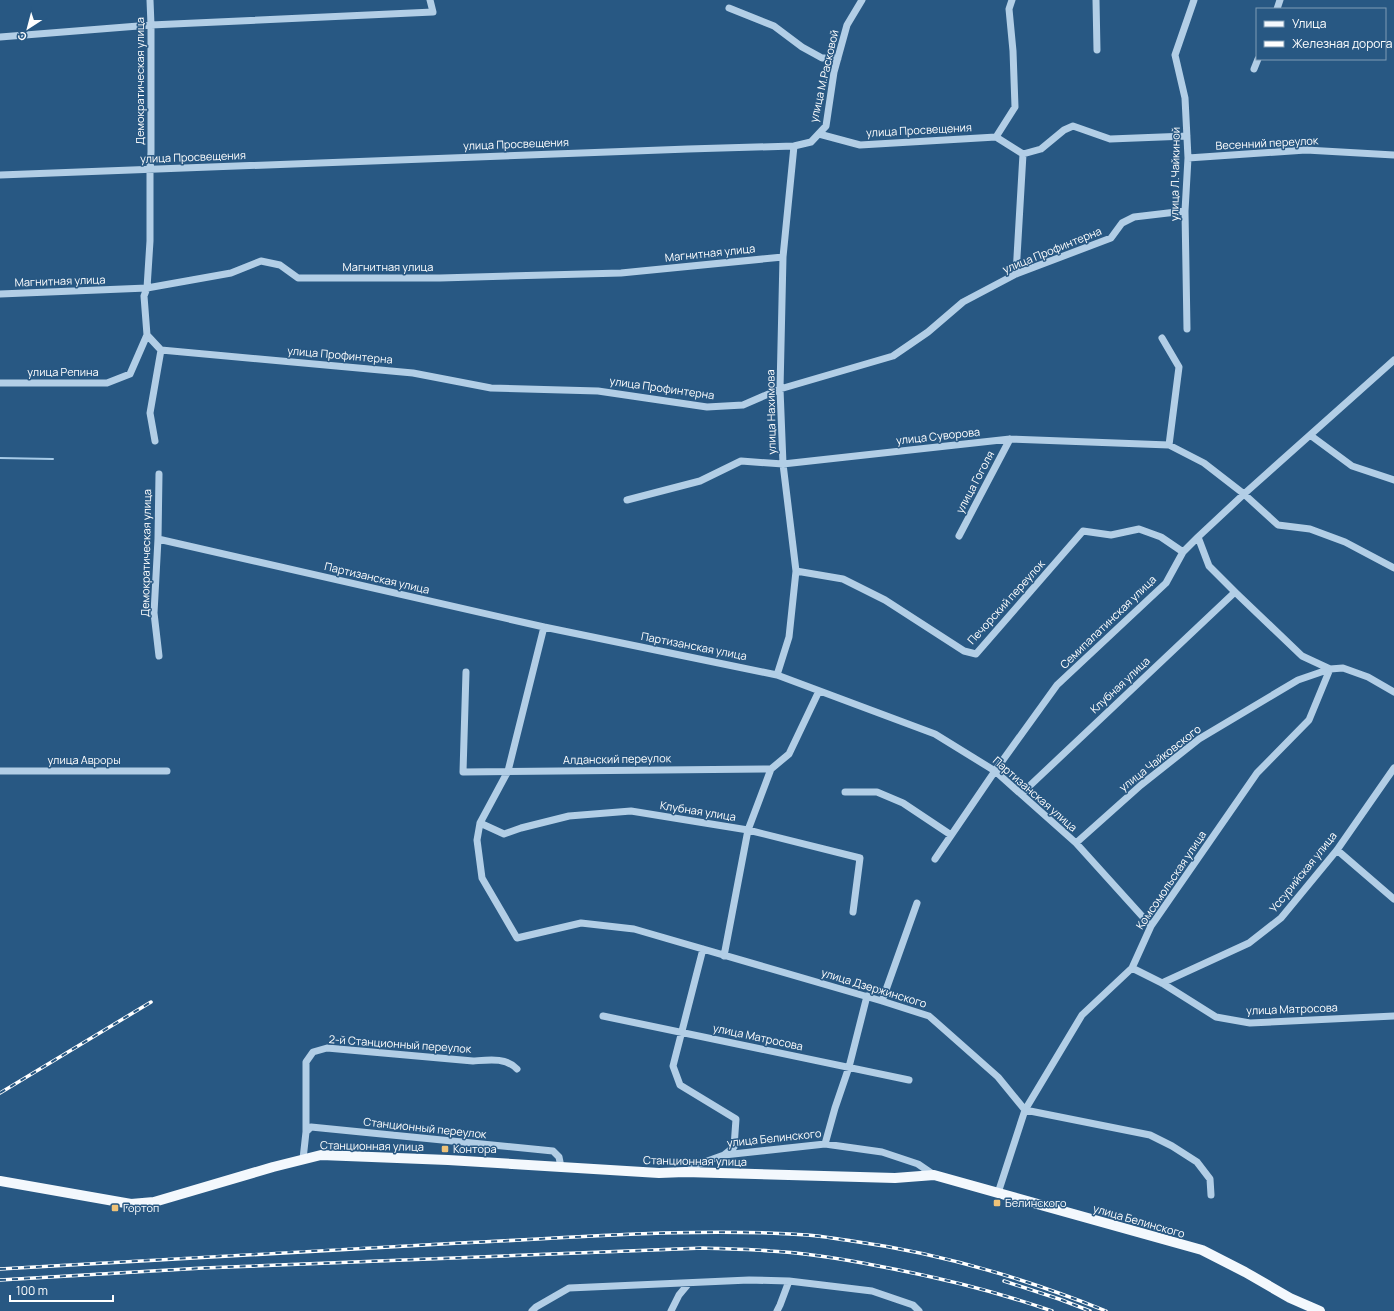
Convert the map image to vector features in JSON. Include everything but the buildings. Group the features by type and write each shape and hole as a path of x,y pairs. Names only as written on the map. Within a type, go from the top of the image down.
{"main road":[{"name":"Станционная улица","path":"0,1181 131,1204 154,1202 273,1167 321,1155 448,1160 659,1173 685,1172 895,1178 938,1176"},
{"name":"улица Белинского","path":"938,1176 1202,1250 1245,1272 1290,1298 1320,1311"}],"street":[{"name":"Демократическая улица","path":"148,335 144,296 147,288 150,241 150,169 152,152 150,0"},
{"path":"0,38 151,25 432,12 430,0"},
{"name":"улица М.Расковой","path":"819,134 826,126 834,72 847,25 862,0"},
{"path":"1012,0 1009,9 1013,51 1015,108 996,137 1023,154 1041,149 1064,130 1073,126 1110,139 1187,136"},
{"path":"1096,0 1097,50"},
{"name":"улица Л.Чайкиной","path":"1187,329 1185,211 1188,158 1185,98 1175,55 1194,0"},
{"path":"729,8 774,26 802,47 822,58 838,58"},
{"path":"1254,69 1258,60"},
{"name":"улица Просвещения","path":"0,175 794,146 811,142 819,134 860,145 996,137"},
{"name":"улица Нахимова","path":"777,675 790,637 796,571 783,464 780,389 783,257 794,146"},
{"name":"Весенний переулок","path":"1188,158 1306,150 1394,155"},
{"path":"1016,274 1023,154"},
{"name":"улица Профинтерна","path":"161,350 413,373 491,388 598,391 707,407 744,405 780,389 893,356 928,332 963,302 1016,274 1111,238 1122,223 1134,217 1185,211"},
{"name":"Магнитная улица","path":"0,294 147,288 231,273 261,261 280,265 298,278 440,278 621,273 783,257"},
{"path":"148,335 161,350 150,413 155,441"},
{"name":"улица Репина","path":"0,383 107,383 130,374 148,335"},
{"path":"1162,338 1179,367 1169,444"},
{"name":"Семипалатинская улица","path":"934,858 1057,685 1166,583 1183,552 1198,537 1394,360"},
{"path":"1310,435 1352,466 1394,480"},
{"name":"улица Суворова","path":"627,500 700,481 741,461 783,464 1010,439 1169,444 1204,463 1244,494 1278,525 1310,529 1345,542 1394,568"},
{"name":"улица Гоголя","path":"960,536 1010,439"},
{"name":"Демократическая улица","path":"159,474 158,540 154,613 159,656"},
{"name":"Печорский переулок","path":"796,571 843,580 885,600 964,651 976,654 1083,531 1111,535 1139,529 1161,537 1183,552"},
{"path":"1198,537 1209,566 1234,592 1302,656 1330,668 1343,668 1368,677 1394,692"},
{"name":"Партизанская улица","path":"158,540 544,627 777,675 935,734 995,771 1021,794 1076,843 1151,926"},
{"name":"Клубная улица","path":"1021,794 1234,592"},
{"path":"480,823 508,772 544,627"},
{"name":"улица Чайковского","path":"1076,843 1140,786 1199,740 1298,680 1330,668"},
{"name":"Комсомольская улица","path":"998,1193 1024,1110 1082,1015 1132,968 1151,926 1257,773 1309,720 1330,668"},
{"name":"Алданский переулок","path":"466,672 463,772 771,769"},
{"path":"724,956 748,830 771,769 789,754 819,691"},
{"name":"Уссурийская улица","path":"1162,983 1248,943 1281,918 1337,850 1394,768"},
{"name":"улица Авроры","path":"0,771 167,771"},
{"path":"845,792 877,792 903,803 951,835"},
{"name":"Клубная улица","path":"480,823 504,834 521,828 570,816 631,811 748,830 860,858 853,912"},
{"name":"улица Дзержинского","path":"480,823 477,840 482,878 517,938 581,923 634,929 867,996 929,1016 998,1077 1024,1110"},
{"path":"1337,850 1394,899"},
{"path":"882,1001 917,902"},
{"path":"703,949 673,1066 680,1085 736,1119 734,1147 724,1155"},
{"name":"улица Матросова","path":"1132,968 1162,983 1216,1017 1250,1022 1394,1016"},
{"path":"825,1144 849,1067 867,996"},
{"name":"улица Матросова","path":"603,1016 909,1080"},
{"name":"2-й Станционный переулок","path":"306,1132 306,1062 313,1052 326,1048 473,1061 495,1059 513,1065 517,1069"},
{"path":"1024,1110 1150,1135 1172,1146 1197,1162 1210,1179 1211,1195"},
{"name":"Станционный переулок","path":"306,1132 311,1127 553,1151 559,1157 561,1167"},
{"path":"303,1159 306,1132"},
{"name":"улица Белинского","path":"685,1172 699,1164 724,1155 825,1144 882,1152 918,1164 938,1176"},
{"path":"532,1311 536,1307 569,1288 749,1280 789,1281 872,1291 913,1306 919,1311"},
{"path":"777,1311 789,1281"},
{"path":"670,1311 688,1283"}],"waterway":[{"path":"0,458 53,459"}],"railway":[{"path":"0,1093 151,1002"},
{"path":"0,1269 590,1236 720,1232 764,1233 818,1236 917,1252 981,1268 1044,1288 1106,1311"},
{"path":"0,1280 203,1268 703,1248 784,1252 852,1261 966,1285 1052,1311"},
{"path":"1004,1281 1090,1311"}],"place":[{"name":"Контора","path":"445,1149"},
{"name":"Белинского","path":"997,1203"},
{"name":"Гортоп","path":"115,1208"}]}
